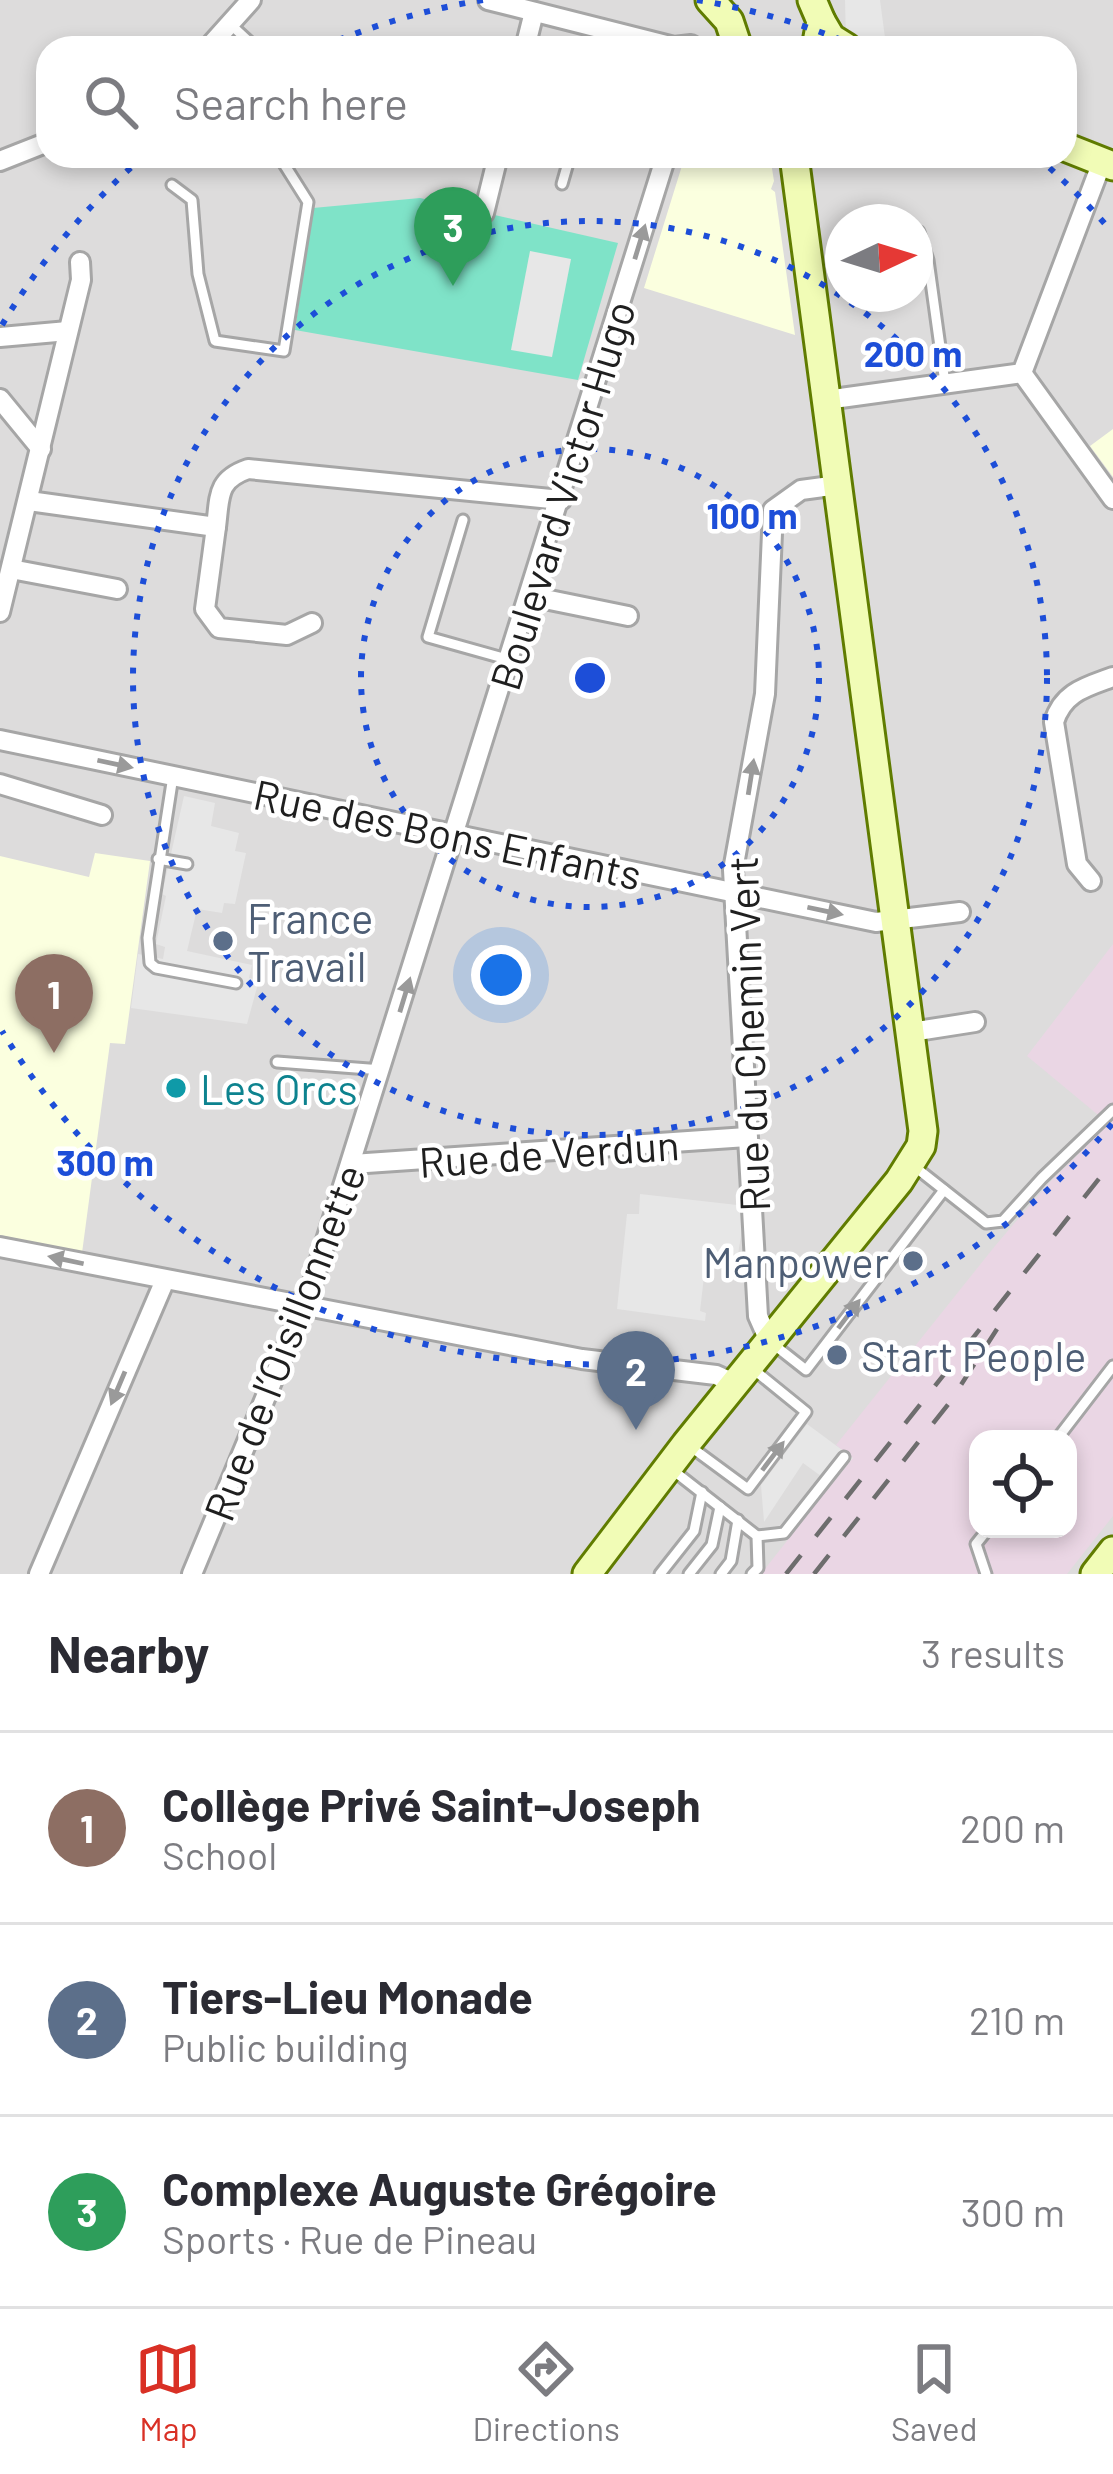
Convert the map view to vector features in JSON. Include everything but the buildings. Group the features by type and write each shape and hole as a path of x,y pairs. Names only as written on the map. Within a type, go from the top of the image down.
{"main road":[{"path":"710,0 724,14 732,36"},
{"path":"734,36 733,21 742,0"},
{"path":"1077,152 1107,164"},
{"path":"587,1574 921,1146 911,1032 796,168"},
{"path":"1095,1574 1113,1551"}],"street":[{"path":"219,36 251,0"},
{"path":"488,0 630,36"},
{"path":"528,36 535,12"},
{"path":"0,160 36,146"},
{"path":"1022,373 1107,164"},
{"path":"484,213 495,168"},
{"name":"Boulevard Victor Hugo","path":"455,834 662,168"},
{"path":"0,612 82,280 80,262"},
{"path":"0,337 68,331"},
{"path":"826,400 1022,373"},
{"path":"1022,373 1113,499"},
{"path":"0,399 41,448"},
{"path":"312,623 287,634 219,628 206,609 221,489 230,476 248,470 561,500"},
{"name":"Rue du Chemin Vert","path":"769,1341 758,1316 733,870 764,694 773,511 801,490 838,484"},
{"path":"29,501 216,527"},
{"path":"11,569 117,589"},
{"path":"530,596 628,616"},
{"path":"1091,881 1077,865 1054,722 1059,704 1077,690 1113,677"},
{"name":"Rue des Bons Enfants","path":"0,740 876,922 960,912"},
{"path":"0,784 102,815"},
{"name":"Rue de l’Oisillonnette","path":"193,1574 305,1306 455,834"},
{"path":"911,1032 975,1022"},
{"name":"Rue de Verdun","path":"352,1164 747,1137"},
{"path":"0,1247 582,1359 742,1375"},
{"path":"39,1574 165,1280"}],"lane":[{"path":"230,24 243,36"},
{"path":"172,184 192,200 198,274 214,341 284,351 308,202 287,168"},
{"path":"562,184 567,168"},
{"path":"933,296 945,383"},
{"path":"464,520 428,637 510,660"},
{"path":"173,776 148,938 150,962 156,968 236,983"},
{"path":"158,859 187,864"},
{"path":"277,1061 382,1070"},
{"path":"910,1164 986,1223 1004,1221 1113,1110"},
{"path":"769,1341 806,1370 944,1190"},
{"path":"1064,1430 1113,1366"},
{"path":"686,1444 748,1489 806,1412 742,1375"},
{"path":"668,1467 757,1536 784,1533 844,1457"},
{"path":"660,1574 694,1531 702,1492"},
{"path":"689,1574 712,1545 721,1507"},
{"path":"721,1574 731,1561 738,1520"},
{"path":"752,1574 758,1568 757,1536"},
{"path":"981,1538 976,1544 986,1574"}],"shaded area":[{"path":"0,0 1113,0 1113,1574 0,1574"},
{"path":"845,0 880,0 885,36 846,36"},
{"path":"681,168 772,168 771,189 795,335 644,288"},
{"path":"530,251 571,259 552,357 511,350"},
{"path":"1113,429 1113,477 1090,446"},
{"path":"184,796 215,803 211,826 239,833 235,851 246,853 235,904 224,903 222,913 197,909 187,951 252,965 249,978 259,980 247,1024 131,1008 138,954 163,959 165,947 156,944 166,896 162,894"},
{"path":"95,853 150,861 125,1044 110,1043 82,1253 0,1235 0,856 89,877"},
{"path":"1113,944 1113,1516 1067,1574 761,1574 852,1458 836,1445 995,1246 1048,1184 1109,1124 1027,1056"},
{"path":"640,1194 746,1206 738,1254 707,1251 700,1311 706,1313 705,1321 617,1309 627,1214 639,1214"},
{"path":"807,1424 853,1458 832,1484 803,1463 764,1522 761,1485"}],"green space":[{"path":"420,198 618,243 578,380 295,330 313,208"}],"railway":[{"path":"786,1574 1113,1161"},
{"path":"814,1574 950,1402 997,1329"}],"place":[{"name":"Complexe Auguste Grégoire","path":"453,286"},
{"name":"France Travail","path":"223,941"},
{"name":"Collège Privé Saint-Joseph","path":"54,1053"},
{"name":"Les Orcs","path":"176,1088"},
{"name":"Manpower","path":"913,1261"},
{"name":"Start People","path":"837,1355"},
{"name":"Tiers-Lieu Monade","path":"636,1430"}]}
